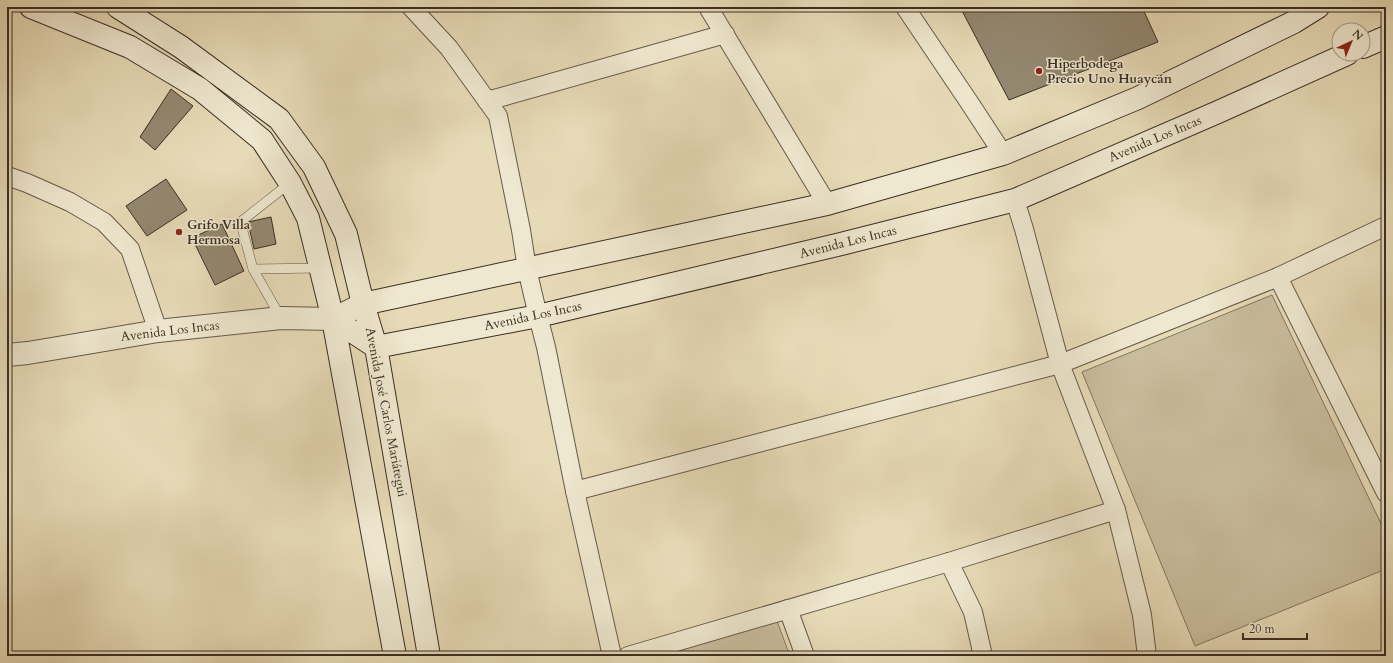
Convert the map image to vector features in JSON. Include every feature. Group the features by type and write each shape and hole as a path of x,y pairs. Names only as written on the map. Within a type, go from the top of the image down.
{"main road":[{"path":"31,7 130,47 200,89 262,140 290,183 308,218 333,319 395,656"},
{"name":"Avenida José Carlos Mariátegui","path":"118,7 181,47 279,119 314,167 346,234 363,304 376,347 429,656"},
{"name":"Avenida Los Incas","path":"7,355 28,353 158,331 281,318 333,319 363,304 528,270 827,204 1002,154 1138,98 1294,22 1318,7"},
{"path":"1371,44 1386,37"},
{"name":"Avenida Los Incas","path":"376,347 538,316 841,244 1015,200 1331,62"},
{"path":"333,319 376,347"}],"street":[{"path":"411,7 449,48 498,116 528,270 546,347 612,656"},
{"path":"708,7 827,204"},
{"path":"905,7 1002,154"},
{"path":"487,101 725,34"},
{"path":"7,176 70,202 104,222 130,249 158,331"},
{"path":"1015,200 1060,364 1116,510 1142,615 1147,656"},
{"path":"576,491 1060,364 1278,277 1386,226"},
{"path":"1278,277 1386,493"},
{"path":"628,656 949,562 1116,510"},
{"path":"949,562 973,612 983,656"},
{"path":"788,609 805,656"}],"lane":[{"path":"281,318 253,269 241,224 243,220 290,183"},
{"path":"253,269 320,268"}],"shaded area":[{"path":"1272,295 1386,534 1386,569 1195,646 1082,372"},
{"path":"777,621 790,656 652,656"}],"building":[{"name":"Hiperbodega Precio Uno Huaycán","path":"960,7 1142,7 1158,42 1009,100"},
{"path":"171,89 193,106 155,150 140,137"},
{"path":"166,179 187,210 147,236 126,206"},
{"path":"271,217 276,244 254,249 248,222"},
{"path":"222,224 244,271 215,285 192,238"}],"place":[{"name":"Hiperbodega Precio Uno Huaycán","path":"1039,71"},
{"name":"Grifo Villa Hermosa","path":"179,232"}]}
